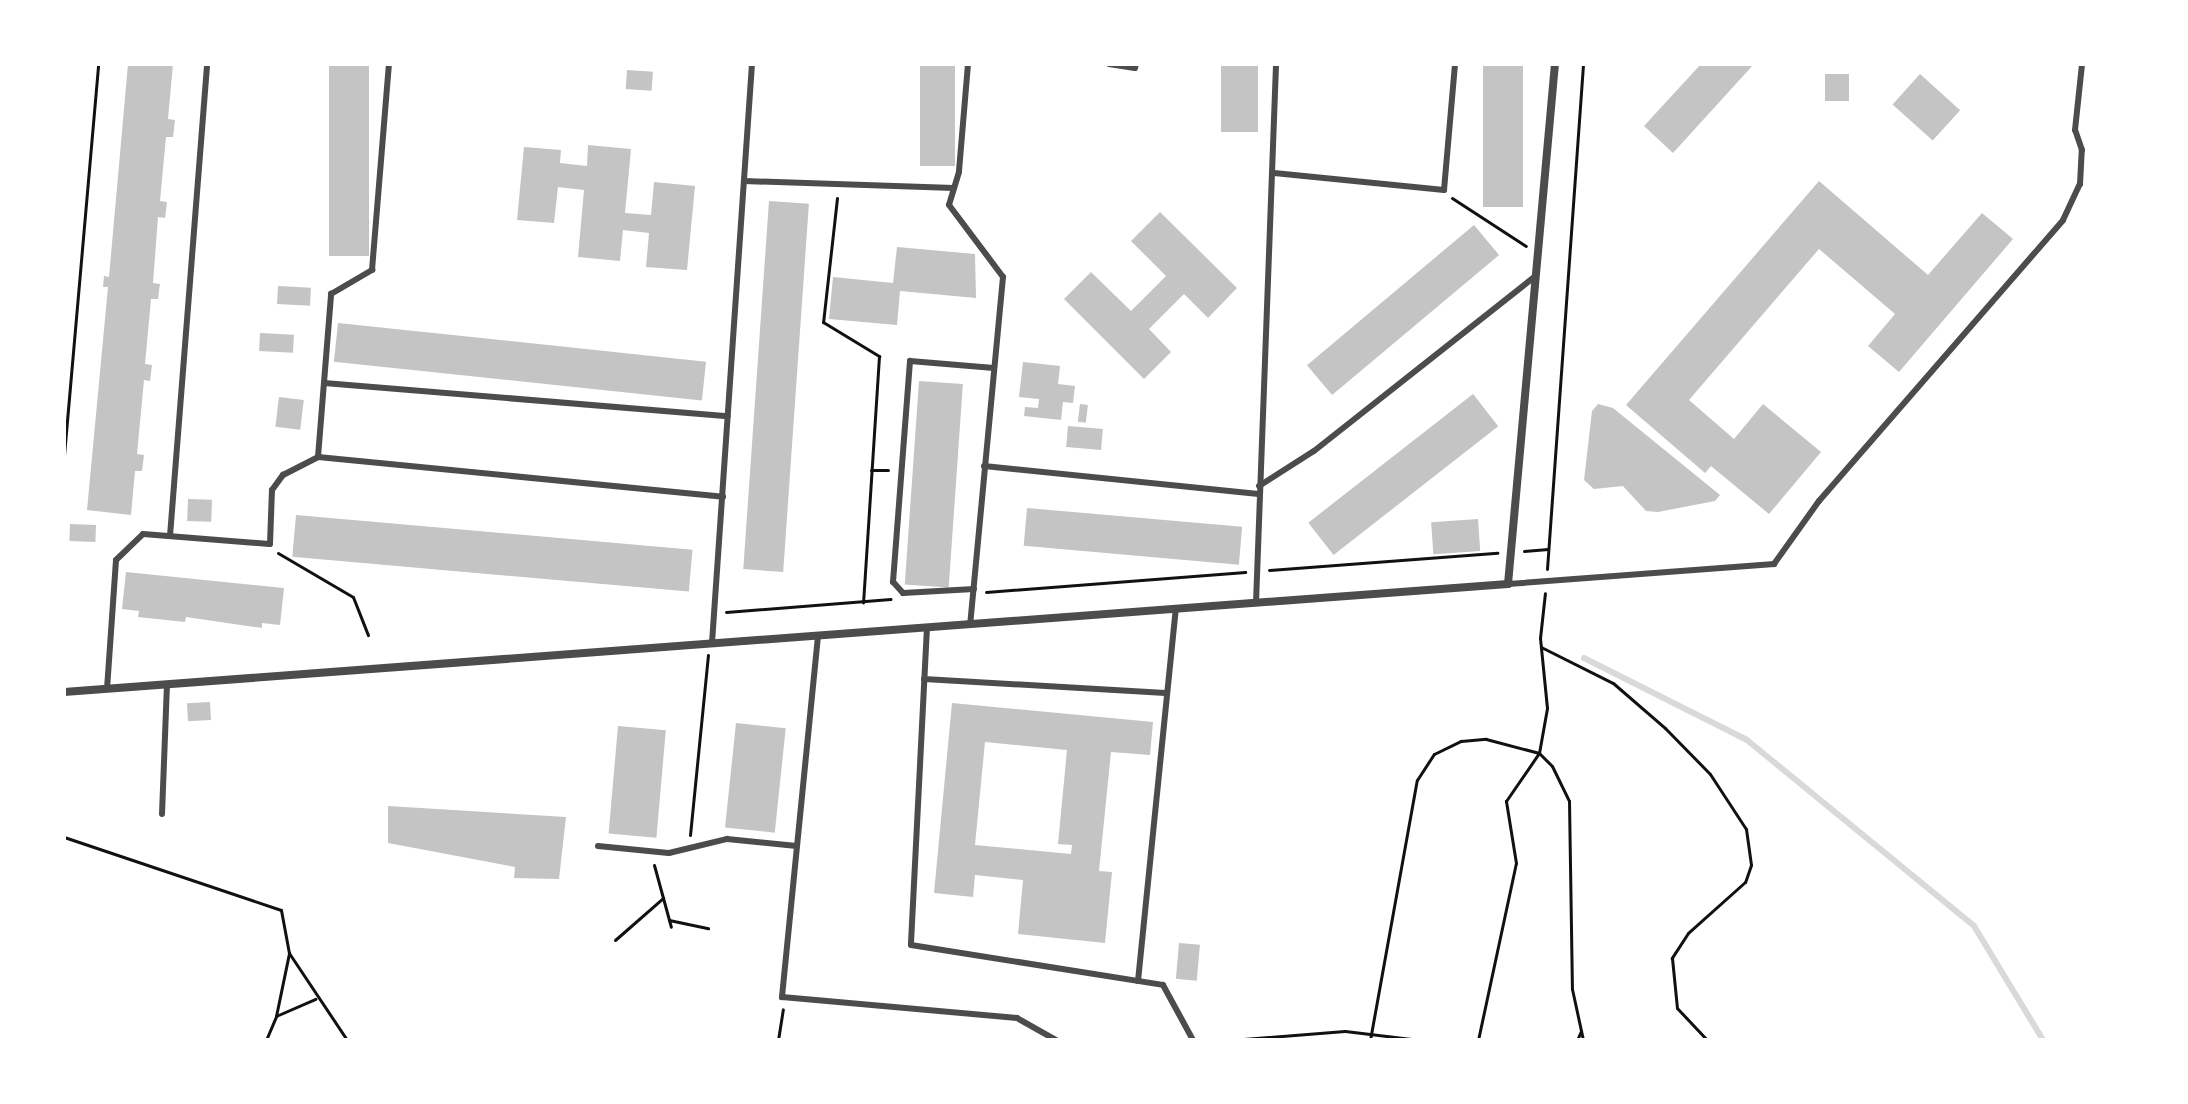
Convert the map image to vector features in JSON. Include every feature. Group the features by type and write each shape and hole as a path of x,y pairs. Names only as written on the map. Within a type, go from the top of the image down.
{"street":[{"path":"64,692 1508,584 1555,64"}],"lane":[{"path":"170,536 207,64"},
{"path":"318,457 331,294 372,270 389,64"},
{"path":"711,644 752,64"},
{"path":"968,64 954,188 949,205 1003,277 970,624"},
{"path":"1109,64 1135,68 1136,64"},
{"path":"1256,603 1276,64"},
{"path":"1274,173 1444,190 1455,64"},
{"path":"1508,584 1774,564 1819,501 2063,220 2080,184 2082,150 2075,130 2082,64"},
{"path":"744,181 954,188"},
{"path":"984,466 1259,490 1314,451 1534,277"},
{"path":"973,591 903,593 896,589 910,361 994,368"},
{"path":"324,383 728,416"},
{"path":"107,689 116,560 143,534 270,544 272,490 283,475 318,457 723,497"},
{"path":"1138,981 1176,609"},
{"path":"927,627 911,945 1163,985 1193,1040"},
{"path":"818,636 782,997 1017,1018 1056,1040"},
{"path":"924,679 1166,693"},
{"path":"162,814 167,684"},
{"path":"598,846 650,851 689,848 727,839 797,846"}],"path":[{"path":"64,455 98,64"},
{"path":"1478,1040 1516,863 1506,801 1539,753 1547,708 1541,647 1583,64"},
{"path":"838,184 823,322 879,356 863,602"},
{"path":"1444,190 1467,212 1537,253"},
{"path":"871,470 902,471"},
{"path":"260,543 353,597 368,635"},
{"path":"973,591 1549,549"},
{"path":"715,613 904,598"},
{"path":"689,848 711,644"},
{"path":"1541,647 1613,683 1665,728 1710,774 1746,829 1751,865 1745,882 1688,933 1672,958 1677,1008 1707,1040"},
{"path":"1370,1040 1417,780 1434,754 1461,741 1509,741 1539,753 1552,766 1569,801 1572,989 1583,1040"},
{"path":"64,837 272,904 287,921 289,953 276,1016 266,1040"},
{"path":"650,851 671,927"},
{"path":"615,940 663,898"},
{"path":"669,920 708,928"},
{"path":"289,953 315,999 347,1040"},
{"path":"778,1040 784,1024 782,997"},
{"path":"276,1016 315,999"},
{"path":"1577,1040 1581,1031"},
{"path":"1231,1040 1285,1032 1369,1033 1419,1040"}],"building":[{"path":"128,64 173,64 168,119 175,120 173,137 166,137 160,201 167,202 165,218 158,217 153,283 160,284 158,299 151,299 145,364 152,365 150,381 144,380 137,454 144,455 142,471 135,471 131,515 87,510 108,287 103,287 104,276 109,277"},
{"path":"329,64 369,64 369,256 329,256"},
{"path":"920,64 955,64 955,166 920,166"},
{"path":"1221,64 1258,64 1258,132 1221,132"},
{"path":"1483,64 1523,64 1523,207 1483,207"},
{"path":"1701,64 1754,64 1673,153 1644,126"},
{"path":"627,70 653,72 652,91 626,89"},
{"path":"1825,74 1849,74 1849,101 1825,101"},
{"path":"1920,74 1960,110 1933,141 1893,104"},
{"path":"588,145 631,149 625,213 651,215 654,182 695,186 687,270 646,267 649,233 623,230 620,261 578,257 584,190 558,187 554,223 517,220 524,147 561,150 560,163 587,166"},
{"path":"1819,181 1928,275 1982,213 2013,239 1899,372 1868,346 1895,314 1819,249 1689,400 1734,439 1763,404 1821,452 1769,514 1711,466 1705,473 1626,405"},
{"path":"769,201 809,204 783,572 743,569"},
{"path":"1160,212 1237,288 1208,318 1184,294 1149,329 1171,352 1144,379 1064,299 1091,272 1131,311 1166,276 1131,241"},
{"path":"1474,225 1499,255 1332,395 1307,365"},
{"path":"897,247 975,254 976,298 900,291 897,325 829,319 833,277 893,283"},
{"path":"278,286 311,288 310,306 277,304"},
{"path":"338,323 706,362 702,400 334,362"},
{"path":"260,333 294,335 293,353 259,351"},
{"path":"1023,362 1060,366 1058,384 1075,386 1073,403 1063,402 1061,420 1024,416 1025,407 1038,408 1039,399 1019,397"},
{"path":"919,381 963,384 949,588 905,585"},
{"path":"1473,394 1498,426 1334,555 1308,523"},
{"path":"279,397 304,400 300,430 275,427"},
{"path":"1080,404 1088,405 1086,423 1078,422"},
{"path":"1598,404 1613,408 1720,495 1715,501 1658,512 1646,511 1623,486 1594,489 1584,480 1592,411"},
{"path":"1068,426 1103,429 1101,450 1066,447"},
{"path":"188,499 212,500 211,522 187,521"},
{"path":"1027,508 1242,527 1239,565 1024,546"},
{"path":"296,515 692,550 689,592 292,557"},
{"path":"1478,519 1480,551 1433,554 1431,522"},
{"path":"70,524 96,525 95,542 69,541"},
{"path":"126,572 284,588 280,625 262,623 262,628 186,617 185,622 138,617 139,611 122,609"},
{"path":"210,702 211,720 188,721 187,703"},
{"path":"952,703 1153,722 1150,755 1111,752 1099,871 1112,872 1105,943 1018,934 1023,880 975,875 973,897 934,893","holes":["985,742 1067,750 1058,844 1072,845 1071,854 975,845"]},
{"path":"736,723 786,728 775,833 725,827"},
{"path":"618,726 666,730 656,838 609,834"},
{"path":"388,806 566,817 559,879 514,878 515,867 388,843"},
{"path":"1179,943 1200,945 1197,981 1176,979"}],"waterway":[{"path":"1584,658 1747,740 1974,926 2043,1040"}]}
